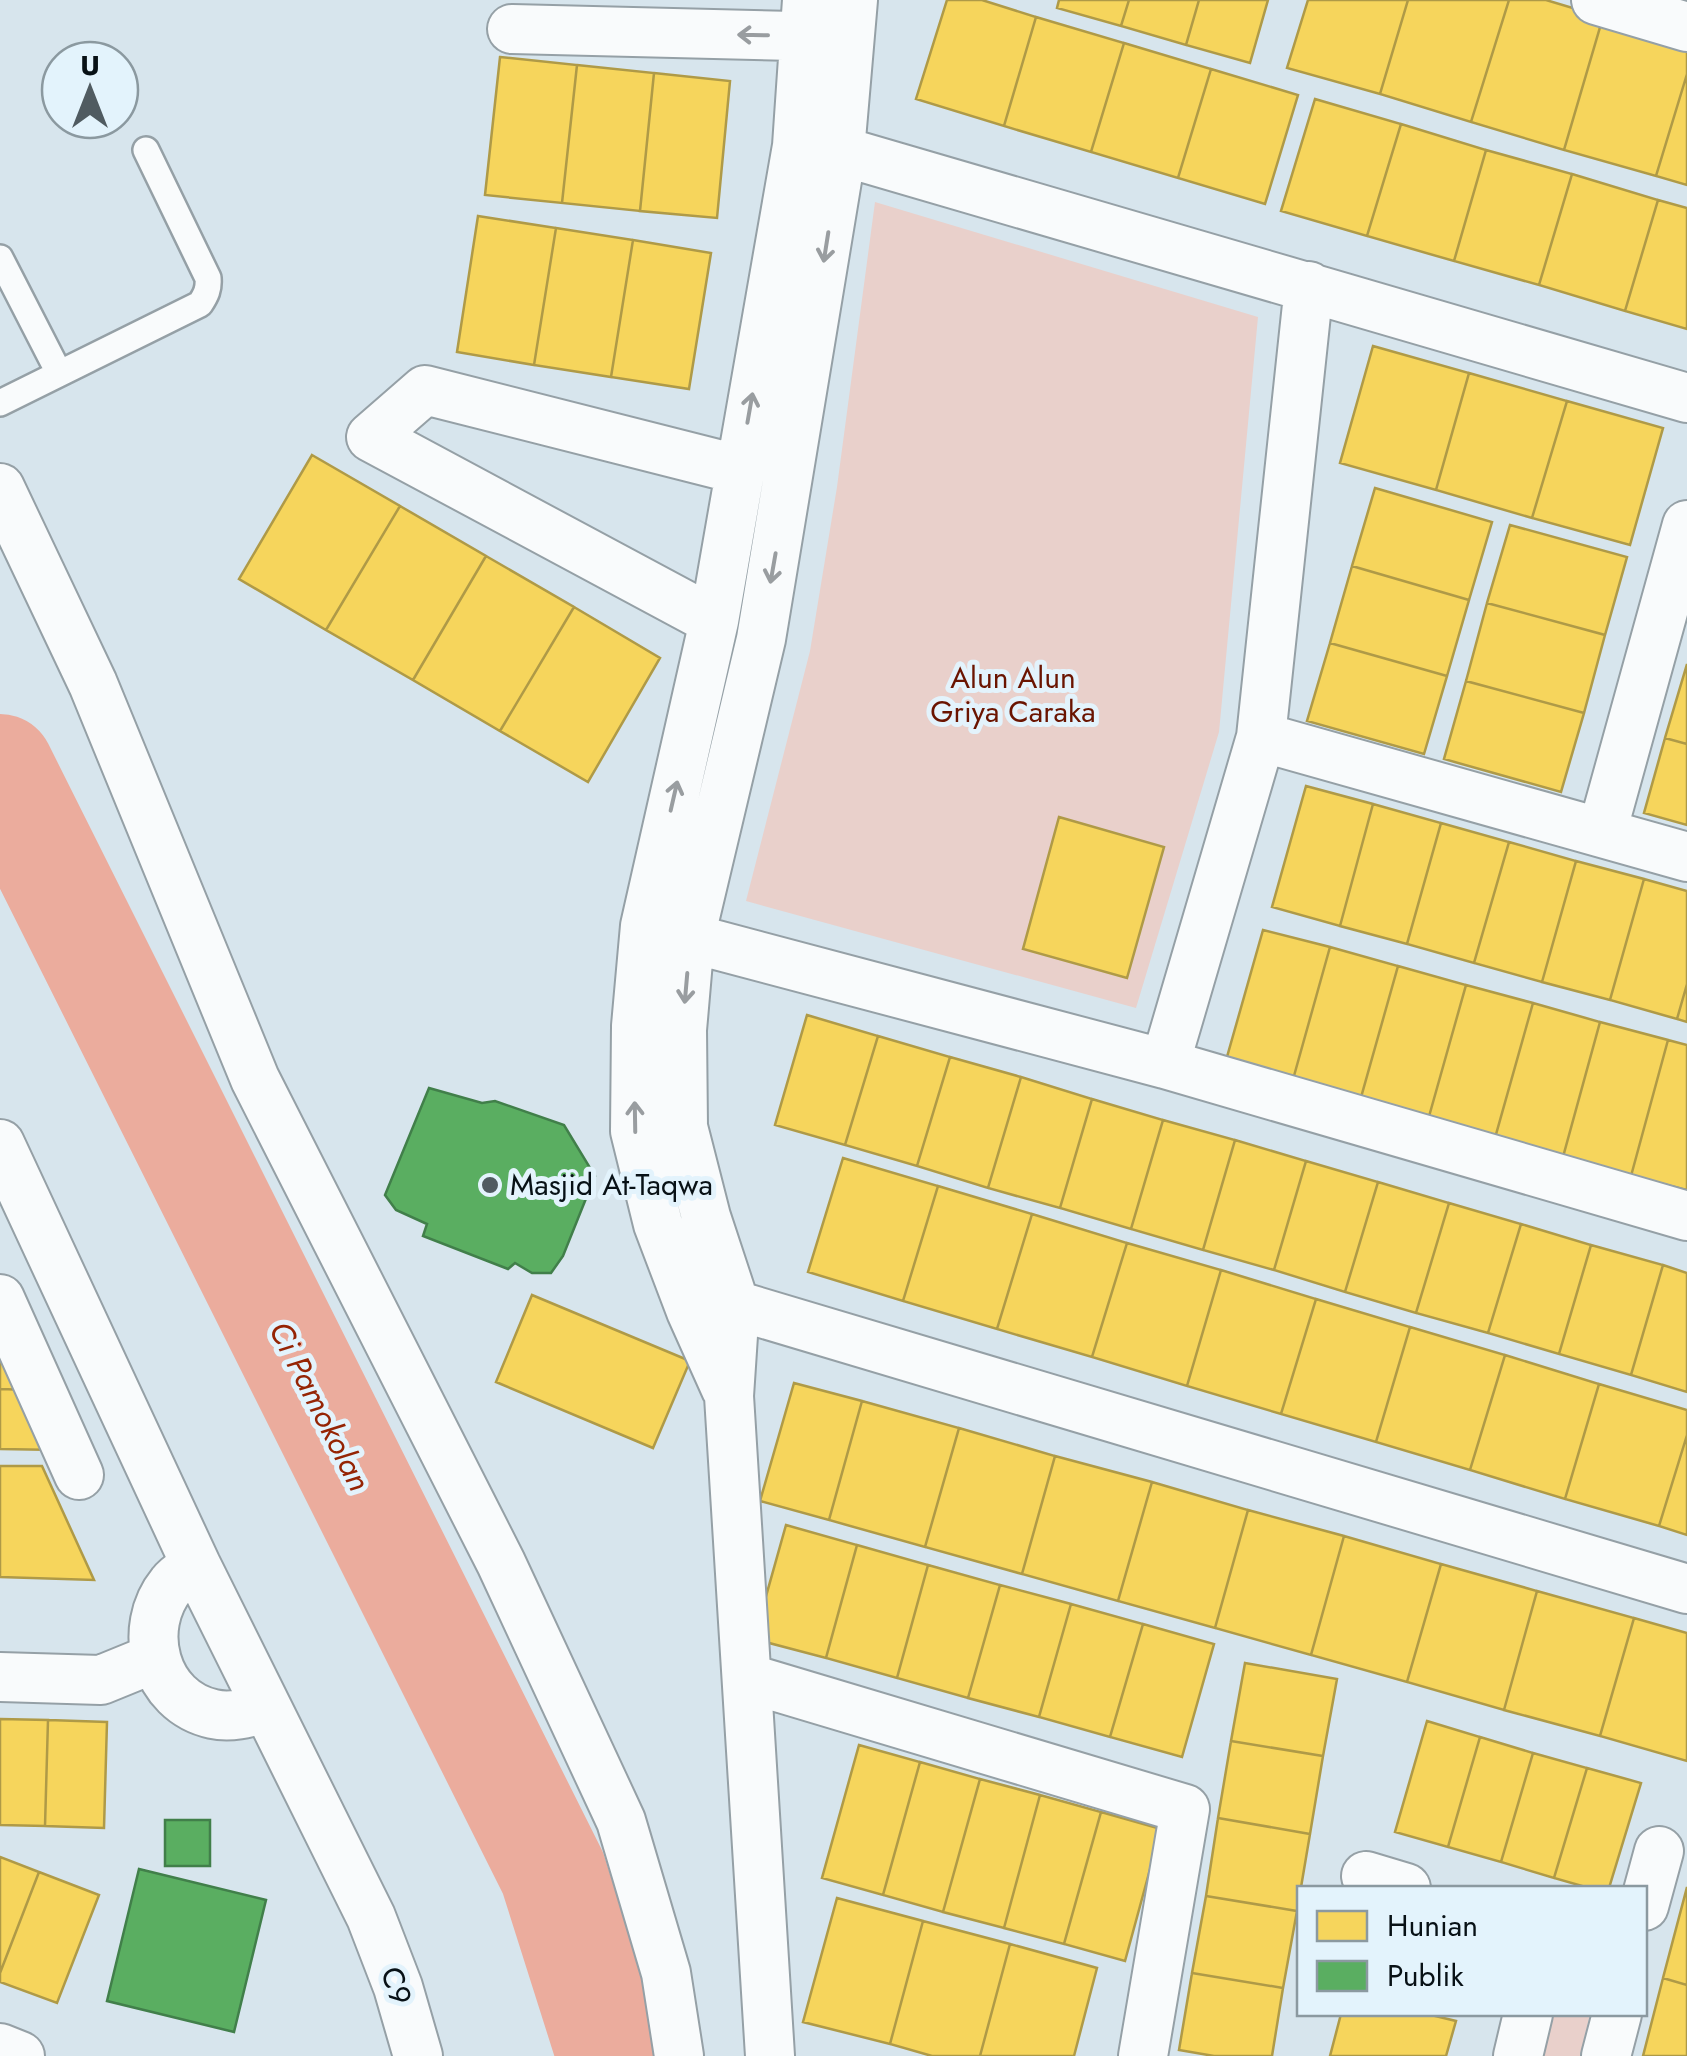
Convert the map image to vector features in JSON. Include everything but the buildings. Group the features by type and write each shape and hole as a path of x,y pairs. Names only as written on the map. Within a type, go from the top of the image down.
{"street":[{"path":"1596,0 1687,27"},
{"path":"512,30 829,18 819,148 761,639 690,938 682,1030 683,1126 706,1217 713,1308 729,1396 770,2056"},
{"path":"819,148 1309,286 1687,398"},
{"path":"819,148 740,468 714,621 645,926 636,1026 635,1132 658,1224 713,1308 1687,1589"},
{"path":"1165,1064 1261,736 1309,286"},
{"path":"714,621 371,437 425,390 740,468"},
{"path":"0,488 92,684 255,1079 501,1563 621,1821 666,1972 679,2056"},
{"path":"1602,832 1687,525"},
{"path":"1261,736 1687,856"},
{"path":"645,926 1165,1064 1687,1216"},
{"name":"C9","path":"0,1144 196,1565 371,1918 398,1987 418,2056"},
{"path":"0,1299 79,1475"},
{"path":"196,1565 173,1582 158,1604 152,1631 154,1658 166,1683 186,1703 212,1714 239,1716 266,1708"},
{"path":"0,1678 102,1680 154,1658"},
{"path":"747,1678 1185,1809 1143,2056"},
{"path":"1647,1896 1660,1852"},
{"path":"1518,2056 1528,2016"},
{"path":"1606,2056 1616,2016"},
{"path":"0,2048 20,2056"}],"lane":[{"path":"0,403 200,304 208,290 208,278 146,150"},
{"path":"0,258 59,373"}],"green space":[{"name":"Alun Alun Griya Caraka","path":"875,202 1258,317 1219,732 1136,1008 746,901 810,651 837,487"},
{"path":"1552,2016 1590,2016 1580,2056 1542,2056"}],"waterway":[{"name":"Ci Pamokolan","path":"0,768 553,1873 611,2056"}],"place":[{"name":"Masjid At-Taqwa","path":"490,1185"}]}
